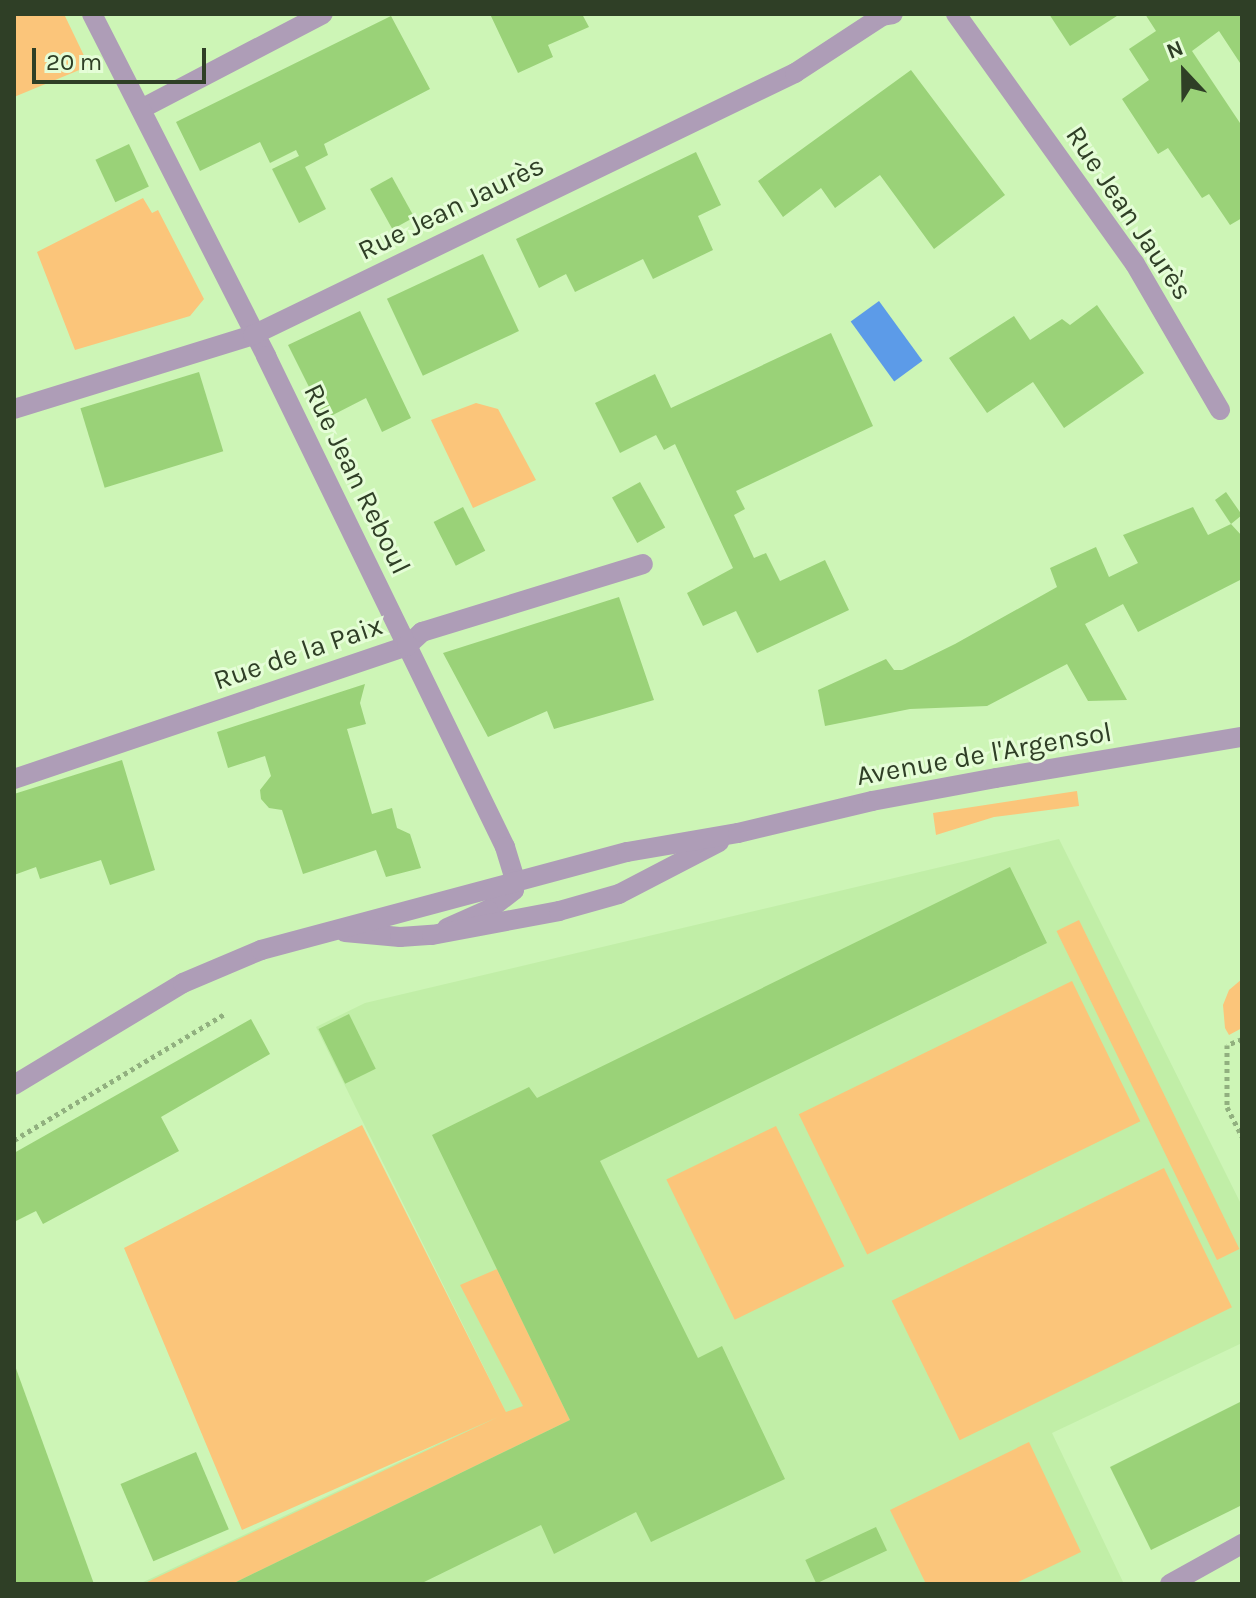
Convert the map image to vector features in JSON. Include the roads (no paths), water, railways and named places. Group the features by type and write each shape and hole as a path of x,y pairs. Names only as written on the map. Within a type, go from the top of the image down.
{"street":[{"name":"Rue Jean Reboul","path":"92,14 407,646 505,847 515,879"},
{"path":"141,109 323,14"},
{"name":"Rue Jean Jaurès","path":"14,409 253,335 795,73 882,16 893,14"},
{"name":"Rue Jean Jaurès","path":"956,14 1135,264 1220,410"},
{"name":"Rue de la Paix","path":"14,779 407,646 422,632 643,564"},
{"name":"Avenue de l'Argensol","path":"333,931 400,937 432,935 559,911 619,894 738,833 767,823 887,798 1242,737"},
{"name":"Avenue de l'Argensol","path":"14,1085 183,983 261,950 515,879 627,852 738,833"},
{"path":"432,935 506,900 514,890 515,879"},
{"path":"1170,1584 1242,1544"}],"water":[{"path":"879,301 922,361 894,381 851,322"}]}
